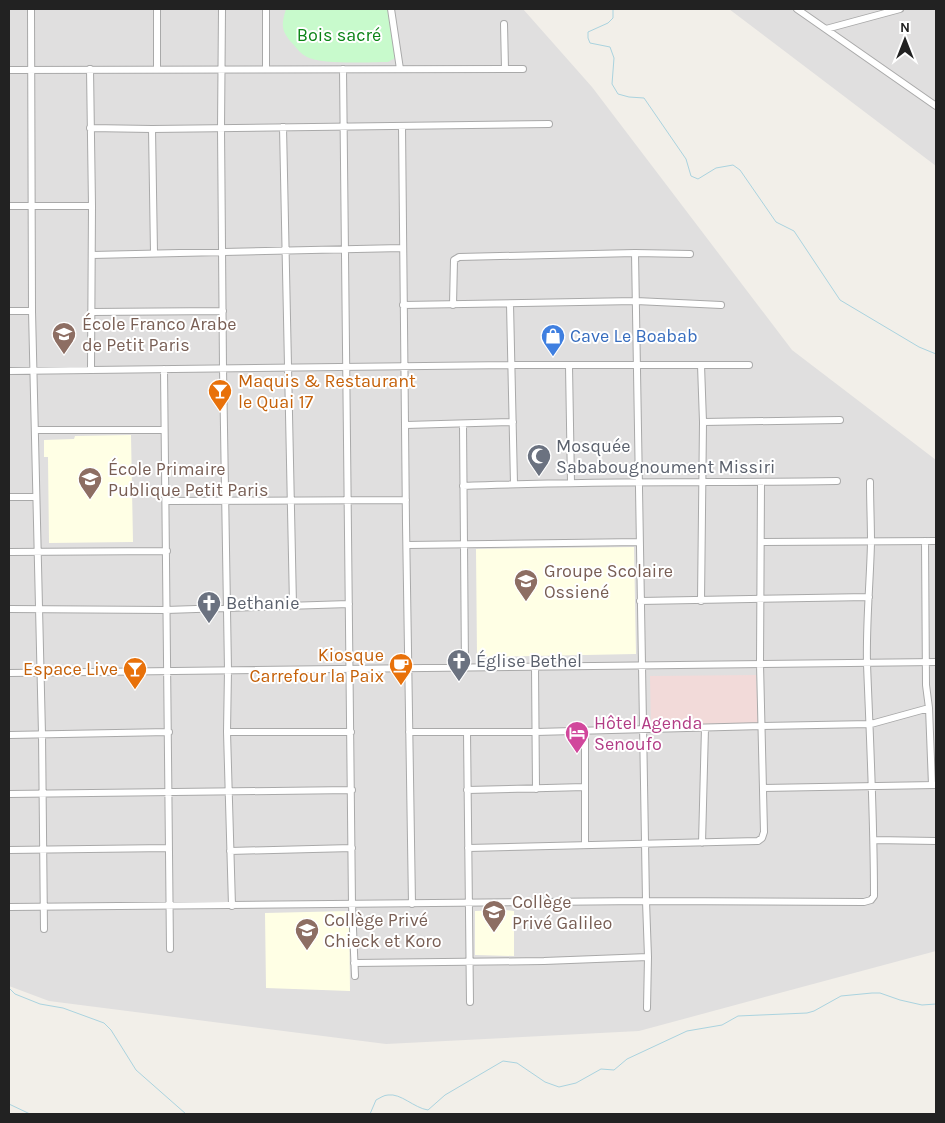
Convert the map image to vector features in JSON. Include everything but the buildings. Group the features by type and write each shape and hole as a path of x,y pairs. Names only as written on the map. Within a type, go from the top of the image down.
{"street":[{"path":"31,9 32,311 42,734 44,929"},
{"path":"157,9 157,69"},
{"path":"222,9 221,128 228,670 227,732 232,906"},
{"path":"266,9 266,68"},
{"path":"391,9 400,69"},
{"path":"796,9 936,106"},
{"path":"826,29 886,11 900,9"},
{"path":"504,24 505,69"},
{"path":"9,70 524,68"},
{"path":"90,69 92,206 91,369"},
{"path":"343,69 352,905 355,976"},
{"path":"90,128 152,129 549,124"},
{"path":"402,126 407,668 412,904"},
{"path":"283,127 293,605"},
{"path":"152,129 154,253"},
{"path":"9,206 92,206"},
{"path":"92,255 402,248"},
{"path":"453,305 454,263 456,258 636,253 690,254"},
{"path":"636,253 640,602 648,957 647,1008"},
{"path":"403,306 636,301 721,306"},
{"path":"510,304 514,484"},
{"path":"9,311 32,311"},
{"path":"91,312 223,311"},
{"path":"9,370 511,365 749,366"},
{"path":"569,366 571,483"},
{"path":"701,366 701,600"},
{"path":"164,369 170,950"},
{"path":"702,422 840,420"},
{"path":"406,425 463,425 513,422"},
{"path":"463,425 464,667"},
{"path":"35,430 164,430"},
{"path":"463,486 640,482 837,481"},
{"path":"468,848 702,843 758,841 762,838 764,832 760,664 761,482"},
{"path":"9,907 170,907 646,901 864,902 871,900 874,896 874,840 870,786 871,724 867,662 871,540 870,482"},
{"path":"9,497 36,497"},
{"path":"166,501 406,500"},
{"path":"763,788 934,785 930,708 926,685 925,541"},
{"path":"761,542 936,541"},
{"path":"407,545 640,542"},
{"path":"9,552 167,551"},
{"path":"640,602 869,597"},
{"path":"9,609 166,610 349,604"},
{"path":"9,673 936,662"},
{"path":"535,666 536,789"},
{"path":"409,732 536,732 871,724 930,708"},
{"path":"702,843 705,728"},
{"path":"585,730 585,846"},
{"path":"9,735 169,732"},
{"path":"227,732 351,732"},
{"path":"467,732 470,1002"},
{"path":"468,790 585,787"},
{"path":"9,794 352,790"},
{"path":"874,840 936,842"},
{"path":"9,850 169,848"},
{"path":"230,851 352,848"},
{"path":"354,963 544,961 648,957"}],"shaded area":[{"path":"9,9 523,9 592,87 792,350 936,460 936,951 639,1031 386,1044 49,1001 9,986"},
{"path":"729,9 936,9 936,166"},
{"name":"École Primaire Publique Petit Paris","path":"131,435 133,542 49,543 48,457 44,457 44,440 74,439 75,436"},
{"name":"Groupe Scolaire Ossiené","path":"634,547 636,654 477,657 476,549"},
{"path":"756,675 758,723 651,725 650,676"},
{"name":"Collège Privé Chieck et Koro","path":"349,911 350,991 266,988 265,913"},
{"name":"Collège Privé Galileo","path":"475,911 514,911 514,956 475,955"}],"green space":[{"name":"Bois sacré","path":"286,9 388,9 395,58 388,62 346,62 314,60 307,57 298,50 284,31 283,19"}],"waterway":[{"path":"613,9 613,18 608,23 588,32 590,43 610,47 614,58 612,84 618,94 644,98 686,159 691,176 698,179 716,168 733,165 740,170 776,222 794,231 840,300 919,347 936,354"},
{"path":"9,988 15,994 40,1004 63,1008 104,1023 111,1030 136,1070 186,1114"},
{"path":"370,1114 376,1100 388,1095 398,1096 418,1107 428,1110 445,1095 503,1061 517,1063 545,1082 559,1087 576,1083 601,1069 614,1070 627,1059 687,1031 722,1025 738,1016 807,1013 841,996 872,993 880,993 922,1005 936,1004"},
{"path":"9,1104 30,1114"}],"place":[{"name":"École Franco Arabe de Petit Paris","path":"64,355"},
{"name":"Cave Le Boabab","path":"553,357"},
{"name":"Maquis & Restaurant le Quai 17","path":"220,412"},
{"name":"Mosquée Sababougnoument Missiri","path":"539,477"},
{"name":"École Primaire Publique Petit Paris","path":"90,500"},
{"name":"Groupe Scolaire Ossiené","path":"526,602"},
{"name":"Bethanie","path":"209,624"},
{"name":"Église Bethel","path":"459,682"},
{"name":"Kiosque Carrefour la Paix","path":"401,686"},
{"name":"Espace Live","path":"135,690"},
{"name":"Hôtel Agenda Senoufo","path":"577,754"},
{"name":"Collège Privé Galileo","path":"494,933"},
{"name":"Collège Privé Chieck et Koro","path":"307,951"}]}
